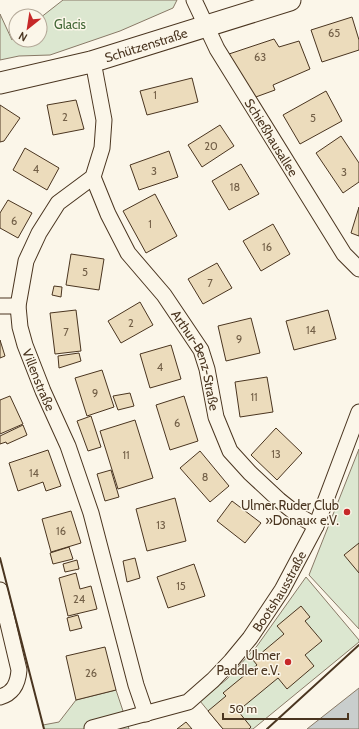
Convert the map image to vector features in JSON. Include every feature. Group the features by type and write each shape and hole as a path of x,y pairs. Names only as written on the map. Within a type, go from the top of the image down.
{"street":[{"name":"Schießhausallee","path":"194,0 217,48 344,254 359,269"},
{"name":"Schützenstraße","path":"0,83 91,62 290,0"},
{"path":"91,62 95,72 104,120 102,148 93,177"},
{"name":"Villenstraße","path":"93,177 58,204 39,233 26,261 18,306 20,327 25,345 43,391 68,446 91,513 136,685 146,714"},
{"name":"Arthur-Benz-Straße","path":"93,177 111,220 128,253 164,296 201,350 207,369 216,417 230,451 250,473 279,500 299,516 316,526"},
{"path":"0,306 18,306"},
{"name":"Bootshausstraße","path":"92,728 188,702 213,680 231,661 250,638 282,590 316,526 359,412"},
{"path":"0,590 20,670 18,681 13,690 0,697"}],"green space":[{"name":"Glacis","path":"63,0 177,0 173,8 120,31 50,55 19,56 0,60 0,14 8,31 8,48 48,48 48,12"},
{"name":"Ulmer Ruder Club »Donau« e.V.","path":"359,449 359,629 309,575"},
{"name":"Ulmer Paddler e.V.","path":"306,577 359,640 359,642 253,729 223,729 200,701 227,679 257,646"},
{"path":"116,690 129,729 44,729 43,725 59,722 76,700"}],"shaded area":[{"path":"359,688 359,729 307,729 312,725"}],"building":[{"path":"352,17 359,40 359,50 322,62 311,30"},
{"path":"274,39 279,47 299,41 310,69 273,85 275,90 253,98 229,54"},
{"path":"192,78 198,102 147,115 140,91"},
{"path":"326,91 342,121 300,144 283,115"},
{"path":"76,100 84,129 53,135 47,105"},
{"path":"0,105 20,118 4,141 0,142"},
{"path":"220,125 234,146 202,167 188,145"},
{"path":"341,136 359,163 359,182 343,193 316,153"},
{"path":"25,148 59,168 47,190 13,170"},
{"path":"169,151 178,177 139,190 130,165"},
{"path":"241,164 259,194 229,210 212,181"},
{"path":"155,194 177,236 146,253 123,211"},
{"path":"8,200 32,213 18,238 0,228 0,213"},
{"path":"359,207 359,236 351,233"},
{"path":"273,224 290,254 261,271 243,241"},
{"path":"71,254 104,259 99,290 66,285"},
{"path":"217,263 232,288 203,304 188,279"},
{"path":"54,286 62,287 61,297 52,295"},
{"path":"140,302 153,325 121,343 108,321"},
{"path":"76,310 81,351 55,354 50,313"},
{"path":"328,310 336,339 294,350 286,321"},
{"path":"251,318 260,353 226,361 218,326"},
{"path":"0,340 5,356 0,358"},
{"path":"171,345 181,379 150,388 140,354"},
{"path":"79,353 81,361 59,368 58,356"},
{"path":"102,370 114,407 87,416 75,378"},
{"path":"267,377 273,412 240,417 235,382"},
{"path":"130,393 134,406 118,410 113,396"},
{"path":"10,396 23,424 0,434 0,400"},
{"path":"184,396 198,441 170,450 156,405"},
{"path":"91,416 101,447 88,451 77,421"},
{"path":"135,420 153,478 118,489 100,431"},
{"path":"23,425 27,435 7,444 6,442 0,444 0,436"},
{"path":"276,428 302,453 277,480 251,455"},
{"path":"48,450 61,486 46,491 43,482 18,491 9,463"},
{"path":"200,451 229,486 210,502 180,468"},
{"path":"111,470 119,497 105,501 97,474"},
{"path":"175,498 186,541 147,551 136,509"},
{"path":"232,501 261,523 245,543 217,521"},
{"path":"71,511 81,543 51,552 42,519"},
{"path":"359,543 359,573 344,555"},
{"path":"69,547 73,559 53,564 50,553"},
{"path":"135,558 140,578 127,582 123,561"},
{"path":"77,560 79,569 65,572 63,564"},
{"path":"194,564 205,596 168,608 157,577"},
{"path":"76,573 80,589 91,586 97,609 68,616 59,578"},
{"name":"Ulmer Paddler e.V.","path":"301,606 310,617 305,621 322,641 305,655 314,666 287,689 278,678 238,711 251,727 249,729 223,729 208,711 226,696 223,693 257,665 253,660 284,634 277,626"},
{"path":"78,615 82,628 70,631 67,618"},
{"path":"105,647 116,690 76,700 66,656"},
{"path":"186,722 192,729 177,729"}],"wall":[{"path":"0,558 44,729"},
{"path":"267,729 359,645"}],"place":[{"name":"Ulmer Ruder Club »Donau« e.V.","path":"347,512"},
{"name":"Ulmer Paddler e.V.","path":"288,662"}]}
